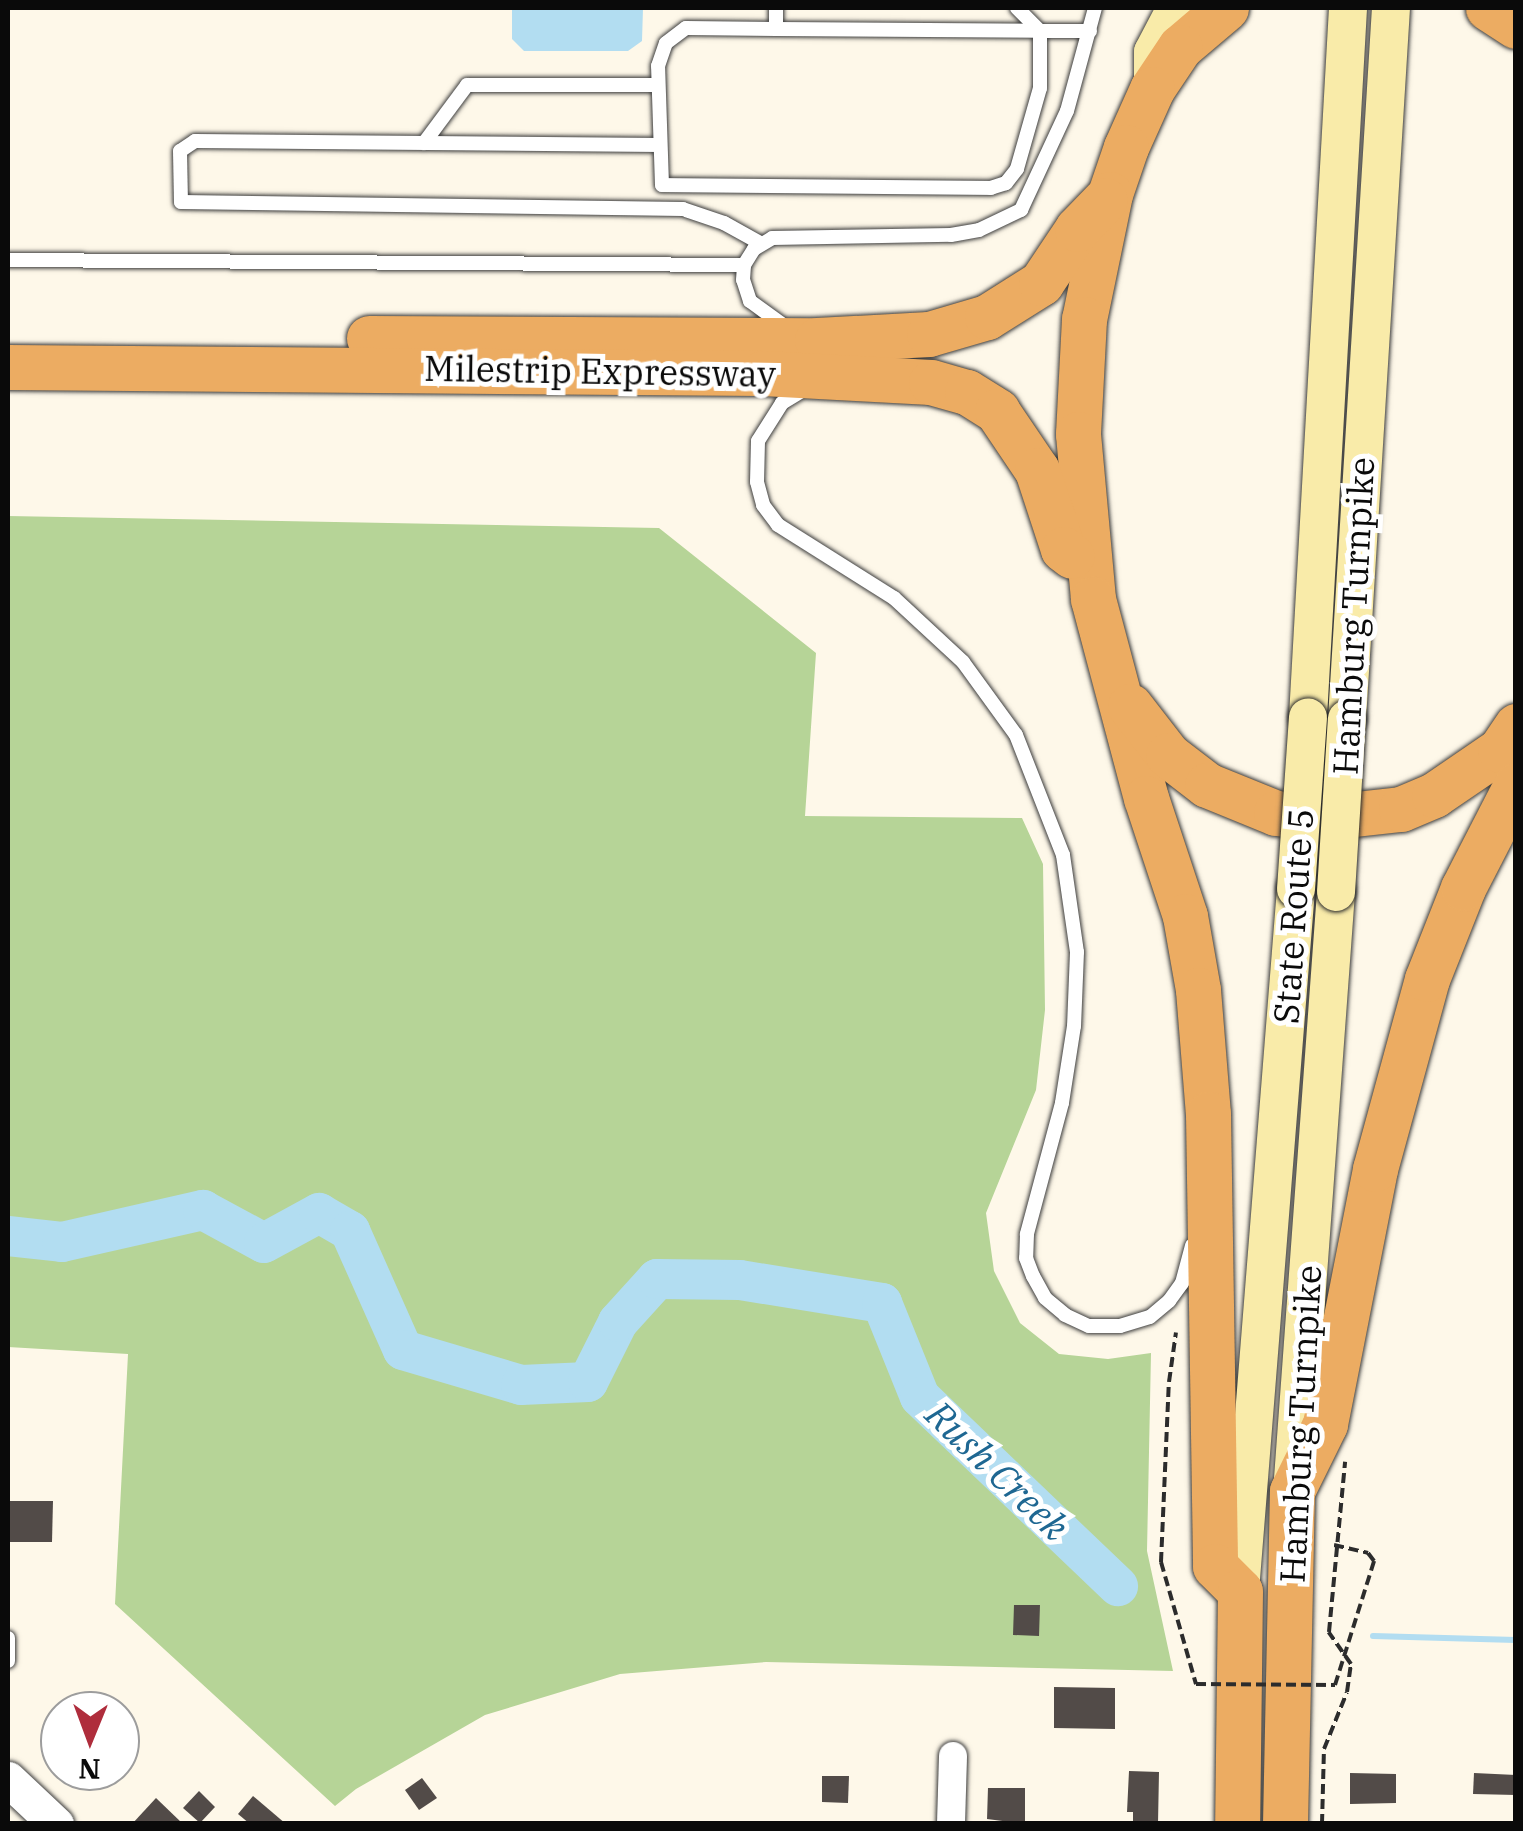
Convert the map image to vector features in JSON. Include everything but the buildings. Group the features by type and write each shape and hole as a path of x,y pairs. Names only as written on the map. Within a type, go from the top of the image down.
{"highway":[{"path":"1226,8 1180,47 1152,89 1110,194 1084,319 1079,377 1081,506 1088,570 1191,942 1208,1114 1215,1566 1240,1592"},
{"path":"1488,8 1516,26"},
{"name":"Milestrip Expressway","path":"8,367 830,357 987,318 1041,283 1077,229 1110,194"},
{"name":"Milestrip Expressway","path":"8,336 830,357 967,392 998,411 1037,470 1063,549 1088,570"},
{"path":"1114,673 1137,721 1168,755 1207,785 1276,813 1319,818 1401,809 1469,775 1500,750 1516,726"},
{"path":"1292,1492 1325,1424 1376,1169 1426,979 1463,888 1516,785"},
{"name":"Hamburg Turnpike","path":"1285,1824 1292,1492"},
{"name":"State Route 5","path":"1238,1824 1240,1592"}],"main road":[{"path":"1152,89 1153,52 1176,8"},
{"name":"State Route 5","path":"1240,1592 1308,717 1348,8"},
{"name":"Hamburg Turnpike","path":"1292,1492 1336,892 1391,8"}],"street":[{"path":"950,1824 952,1756"},
{"path":"8,1778 56,1824"}],"lane":[{"path":"776,8 776,29"},
{"path":"1018,8 1040,31 1040,88 1017,169 1006,183 991,188 662,185 658,85 666,43 686,28 1040,31 1090,32"},
{"path":"1095,8 1067,111 1021,210 980,230 952,235 794,234 762,244 744,265 743,280 756,308 830,357 807,387 782,403 758,441 757,482 763,504 778,525 894,598 963,662 1016,735 1049,810 1073,904 1074,1011 1069,1072 1027,1234 1026,1258 1045,1298 1065,1315 1089,1326 1120,1326 1150,1316 1176,1293 1190,1254 1208,1114"},
{"path":"424,143 467,84 658,85"},
{"path":"660,145 194,140 180,151 181,202 683,208 724,223 762,244"},
{"path":"683,186 683,208"},
{"path":"8,260 744,265"},
{"path":"8,1638 8,1661"}],"path":[{"path":"1176,1327 1169,1382 1161,1562 1196,1684 1336,1686 1374,1561 1368,1553 1334,1546"},
{"path":"1322,1824 1324,1749 1346,1692 1351,1664 1329,1632 1334,1546 1346,1456"}],"green space":[{"path":"8,516 659,528 816,653 805,816 1022,818 1043,864 1045,1010 1036,1090 986,1213 994,1271 1020,1323 1059,1354 1108,1359 1151,1353 1147,1551 1173,1671 766,1662 620,1674 485,1715 356,1789 335,1806 115,1604 128,1354 8,1347"}],"water":[{"path":"512,8 643,8 642,41 628,51 524,51 512,39"}],"waterway":[{"name":"Rush Creek","path":"8,1236 62,1242 203,1210 264,1243 319,1213 350,1231 403,1350 521,1385 588,1382 618,1322 657,1279 740,1280 882,1303 920,1397 1118,1586"},
{"name":"Rush Creek","path":"1373,1636 1516,1640"}]}
